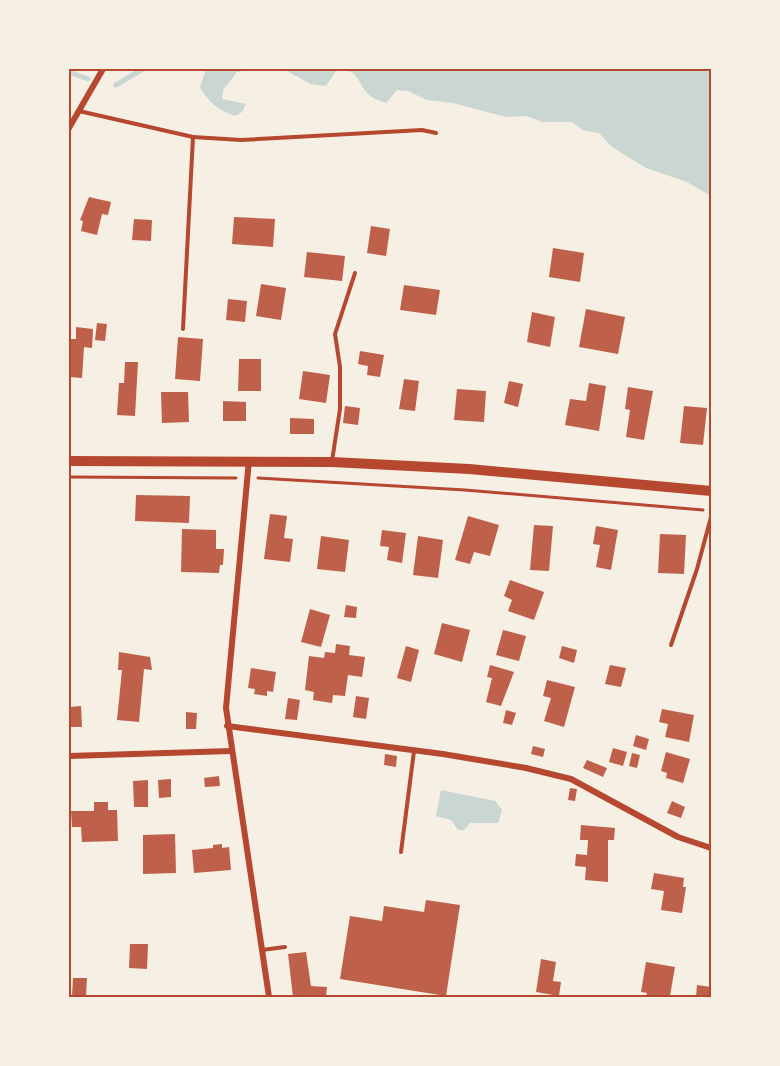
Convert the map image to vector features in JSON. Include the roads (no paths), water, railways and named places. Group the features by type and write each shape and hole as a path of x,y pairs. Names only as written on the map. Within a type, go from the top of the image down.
{"main road":[{"path":"69,461 249,460 469,468 711,491"}],"street":[{"path":"69,128 103,69"},
{"path":"249,460 228,677 227,726 269,997"},
{"path":"227,726 526,768 571,779 678,837 711,848"},
{"path":"69,756 231,751"}],"lane":[{"path":"79,111 193,137 241,140 422,130 436,134"},
{"path":"183,329 193,137"},
{"path":"332,462 340,409 340,367 335,334 355,273"},
{"path":"671,645 697,569 711,517"},
{"path":"401,852 414,751"},
{"path":"262,950 285,946"}],"waterway":[{"path":"116,85 143,69"},
{"path":"69,72 88,79"}]}
